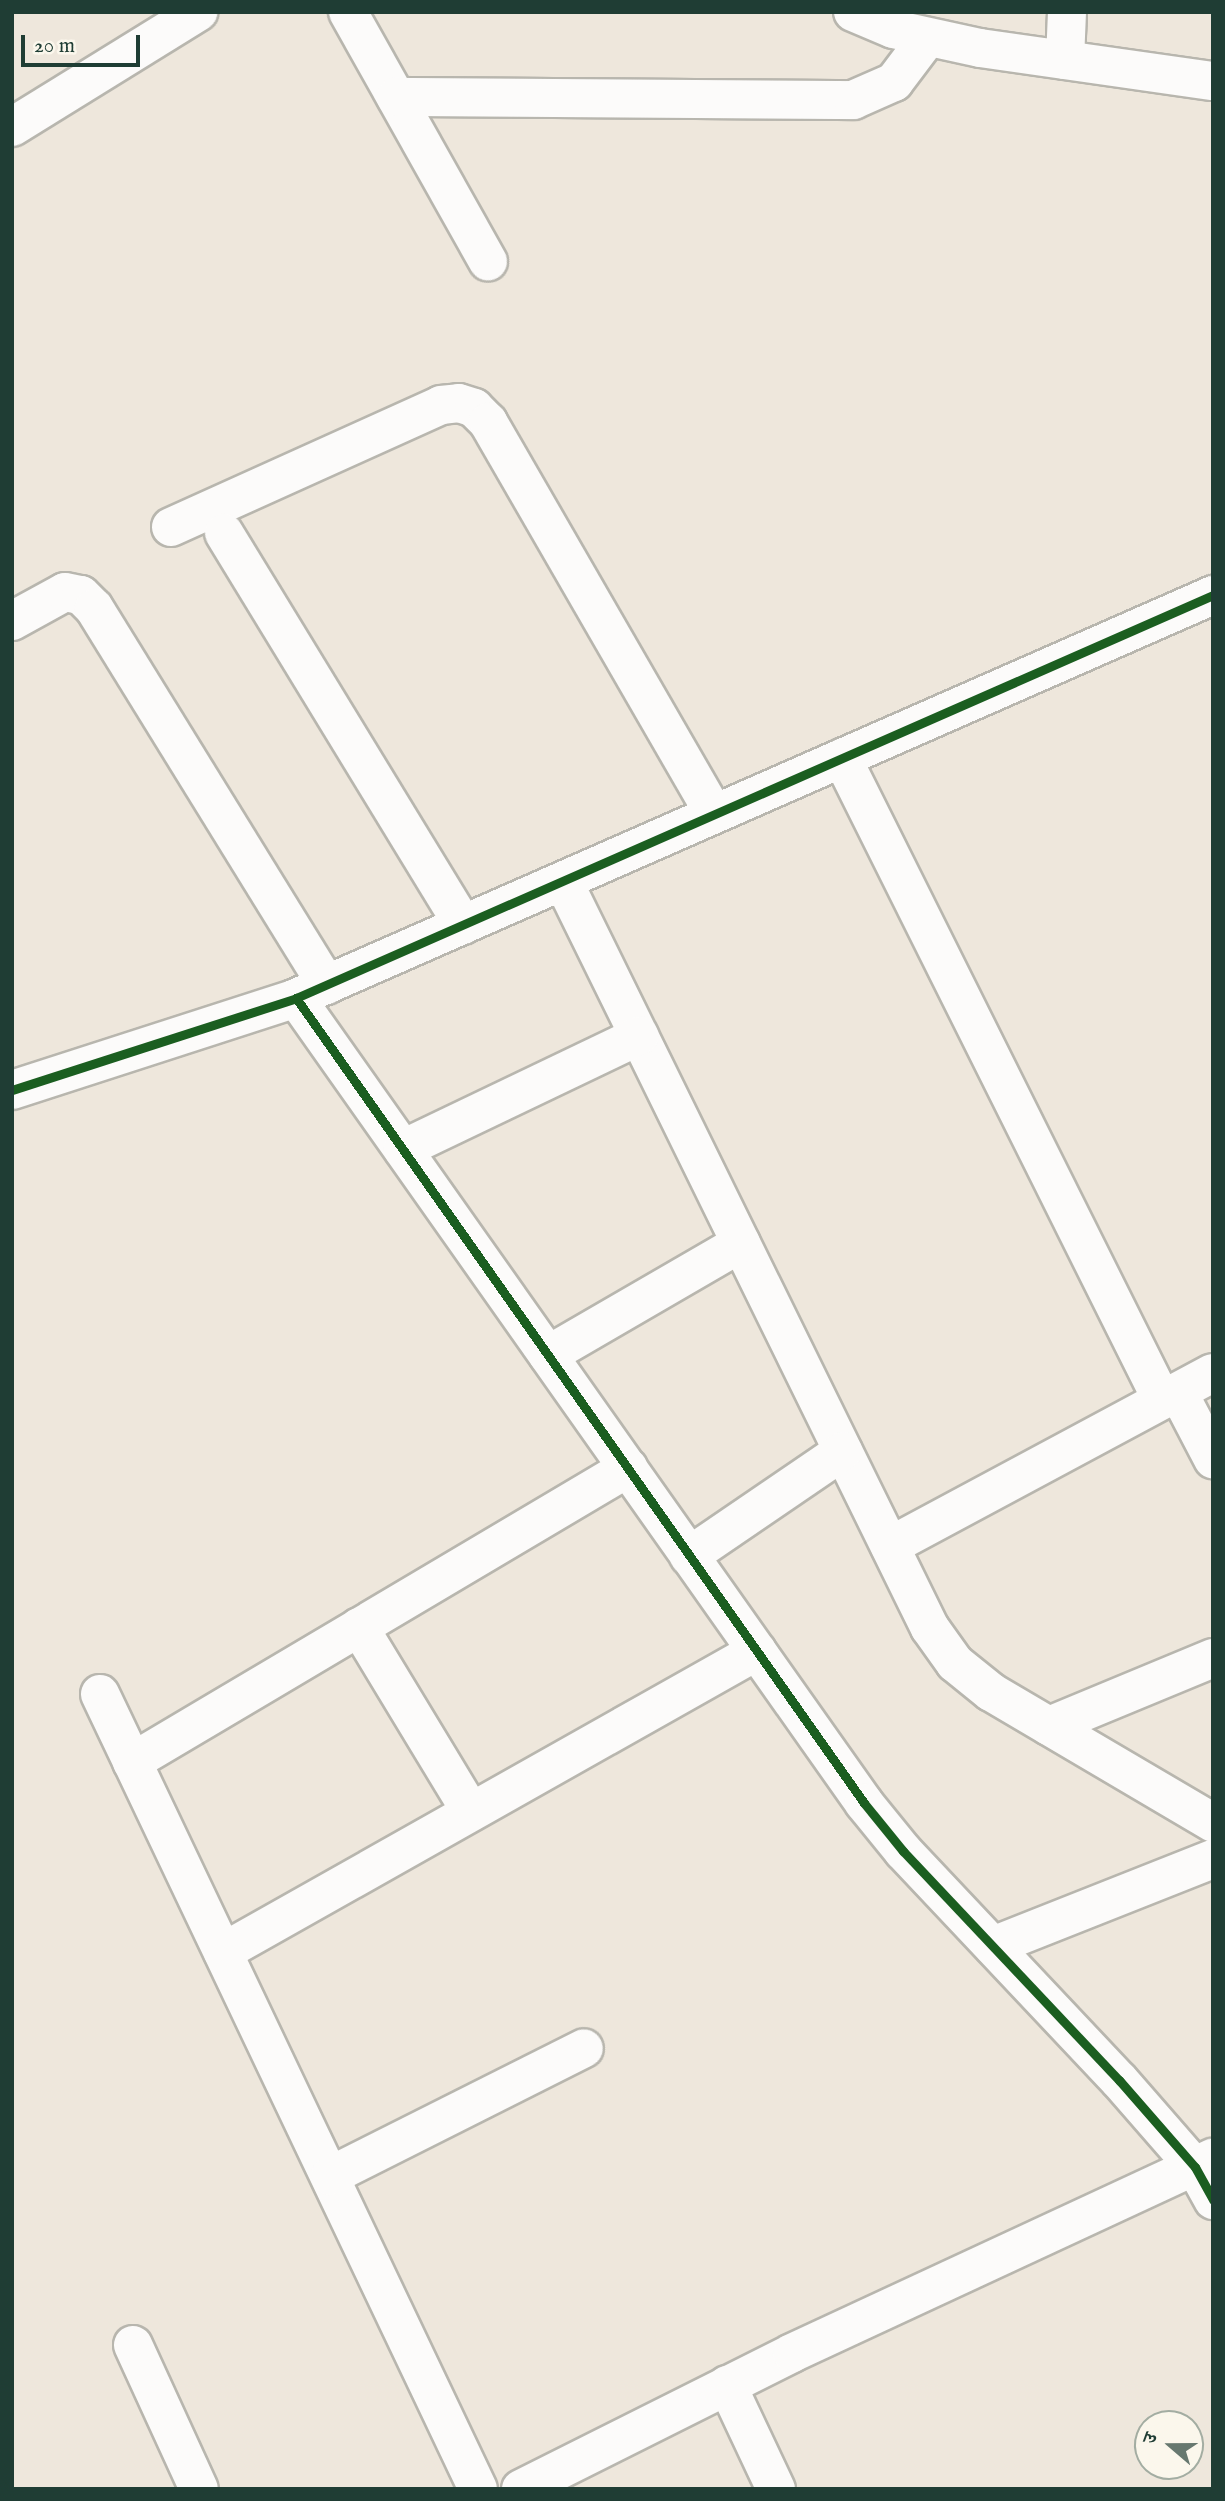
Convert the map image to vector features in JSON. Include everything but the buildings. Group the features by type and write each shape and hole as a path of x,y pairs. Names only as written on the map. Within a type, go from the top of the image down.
{"street":[{"path":"12,127 198,12"},
{"path":"348,12 488,261"},
{"path":"853,12 893,29 928,37 1213,81"},
{"path":"1065,60 1067,12"},
{"path":"396,97 853,100 894,82 928,37"},
{"path":"171,527 441,405 459,403 474,408 488,422 714,814"},
{"path":"224,533 463,925"},
{"path":"12,621 65,592 81,595 94,608 403,1149 864,1803 993,1946 1204,2163 1213,2200"},
{"path":"12,1090 312,991 1213,595"},
{"path":"842,758 1170,1396 1213,1459"},
{"path":"563,881 930,1628 955,1663 991,1692 1213,1823"},
{"path":"403,1149 639,1035"},
{"path":"548,1355 741,1243"},
{"path":"890,1546 1213,1373"},
{"path":"690,1556 843,1451"},
{"path":"132,1762 628,1468"},
{"path":"359,1627 471,1812"},
{"path":"223,1952 757,1651"},
{"path":"1049,1726 1213,1658"},
{"path":"100,1694 478,2489"},
{"path":"993,1946 1213,1859"},
{"path":"330,2176 584,2048"},
{"path":"521,2489 727,2385 1204,2163"},
{"path":"133,2344 199,2489"},
{"path":"727,2385 776,2489"}],"cycle path":[{"path":"12,1090 296,998 1213,595"},
{"path":"296,998 864,1803 903,1851 1119,2080 1195,2167 1213,2200"}]}
